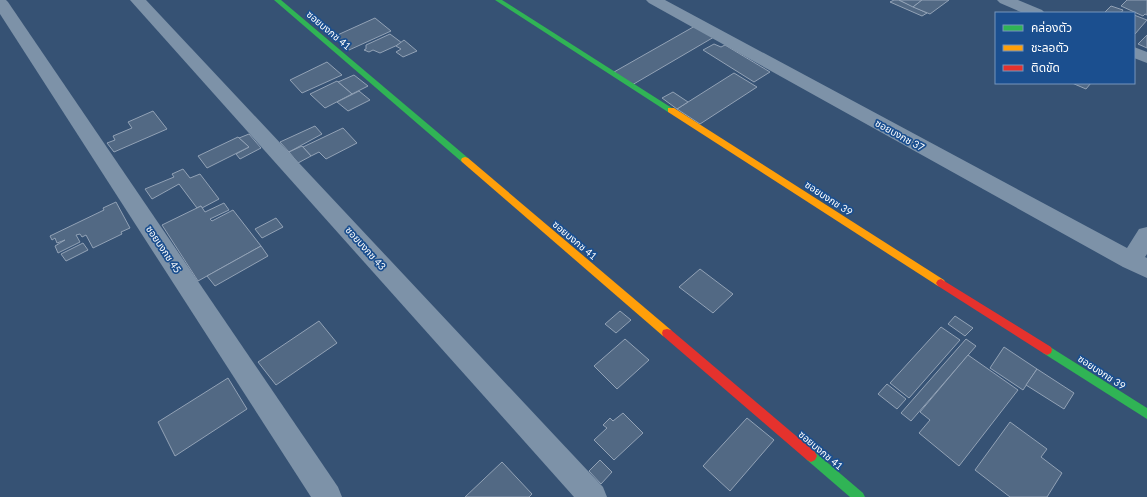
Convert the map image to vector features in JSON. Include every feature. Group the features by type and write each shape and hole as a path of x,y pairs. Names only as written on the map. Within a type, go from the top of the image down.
{"street":[{"name":"ซอยบงกช 43","path":"138,0 593,497"},
{"name":"ซอยบงกช 41","path":"277,0 859,497"},
{"name":"ซอยบงกช 39","path":"498,0 1147,414"},
{"name":"ซอยบงกช 37","path":"654,0 1139,265"},
{"path":"1005,0 1035,12"},
{"name":"ซอยบงกช 45","path":"0,2 328,497"},
{"path":"1135,52 1147,58"},
{"path":"1139,265 1147,235"}],"building":[{"path":"899,0 927,13 922,16 890,2"},
{"path":"899,0 922,0 913,7"},
{"path":"922,0 949,0 930,14 913,7"},
{"path":"1127,0 1147,0 1147,15 1145,14 1143,16 1121,6"},
{"path":"1111,6 1123,10 1122,12 1105,12"},
{"path":"1135,15 1147,20 1135,34"},
{"path":"375,18 391,31 349,50 333,37"},
{"path":"695,26 714,37 632,85 614,72"},
{"path":"390,34 402,43 380,53 373,50 369,52 364,50 366,49 366,45"},
{"path":"1147,35 1147,48 1138,44"},
{"path":"404,40 417,51 403,57 396,52 401,49 396,46"},
{"path":"714,44 721,47 725,45 770,72 754,82 703,50"},
{"path":"327,62 342,75 302,93 290,80"},
{"path":"734,73 757,87 700,124 677,109"},
{"path":"354,75 368,86 352,94 338,82"},
{"path":"337,81 352,94 325,108 310,94"},
{"path":"1074,84 1090,84 1086,89"},
{"path":"359,91 370,100 348,111 337,102"},
{"path":"673,92 688,102 677,109 662,98"},
{"path":"153,111 167,129 114,152 107,143 115,140 113,136 132,128 128,122"},
{"path":"315,126 322,134 289,152 280,142"},
{"path":"343,128 357,143 326,159 319,152 311,156 303,147"},
{"path":"249,134 261,148 240,159 236,154 249,147 239,138"},
{"path":"238,137 249,147 207,168 198,156"},
{"path":"302,146 311,156 298,163 289,152"},
{"path":"183,169 190,178 200,174 219,199 202,208 201,206 197,208 179,184 152,199 145,189 174,177 172,174"},
{"path":"116,202 130,228 121,232 122,234 93,248 86,235 82,237 80,234 76,235 80,242 58,253 55,246 65,240 57,243 55,238 52,240 50,236 104,210 103,208"},
{"path":"224,203 229,210 210,219 212,221 233,210 261,246 198,281 162,225 201,206 205,212"},
{"path":"276,218 283,227 262,238 255,229"},
{"path":"83,243 88,250 66,261 61,254"},
{"path":"261,246 268,256 215,286 207,276"},
{"path":"700,269 733,294 713,313 679,287"},
{"path":"620,311 631,320 616,333 605,324"},
{"path":"955,316 973,328 965,336 948,324"},
{"path":"319,321 337,343 276,385 258,362"},
{"path":"941,327 960,340 909,398 890,383"},
{"path":"625,339 649,360 617,389 594,366"},
{"path":"966,339 976,346 911,421 901,413"},
{"path":"1004,347 1037,369 1023,390 990,368"},
{"path":"968,355 1018,390 959,466 919,433 930,420 920,412"},
{"path":"1037,369 1074,393 1064,409 1026,385"},
{"path":"228,378 247,409 175,456 158,422"},
{"path":"887,384 906,399 897,409 878,394"},
{"path":"623,413 643,433 614,460 594,440 607,428 603,425 610,418 613,421"},
{"path":"747,418 774,440 730,491 703,466"},
{"path":"1010,422 1047,449 1041,457 1062,473 1047,497 1010,497 975,470"},
{"path":"600,460 612,472 601,484 589,471"},
{"path":"502,462 532,494 529,497 465,497"}],"traffic: fast":[{"path":"277,0 465,160"},
{"path":"498,0 671,110"},
{"path":"1047,350 1147,414"},
{"path":"811,456 859,497"}],"traffic: slow":[{"path":"671,110 941,283"},
{"path":"465,160 667,333"}],"traffic: jam":[{"path":"941,283 1047,350"},
{"path":"667,333 811,456"}]}
